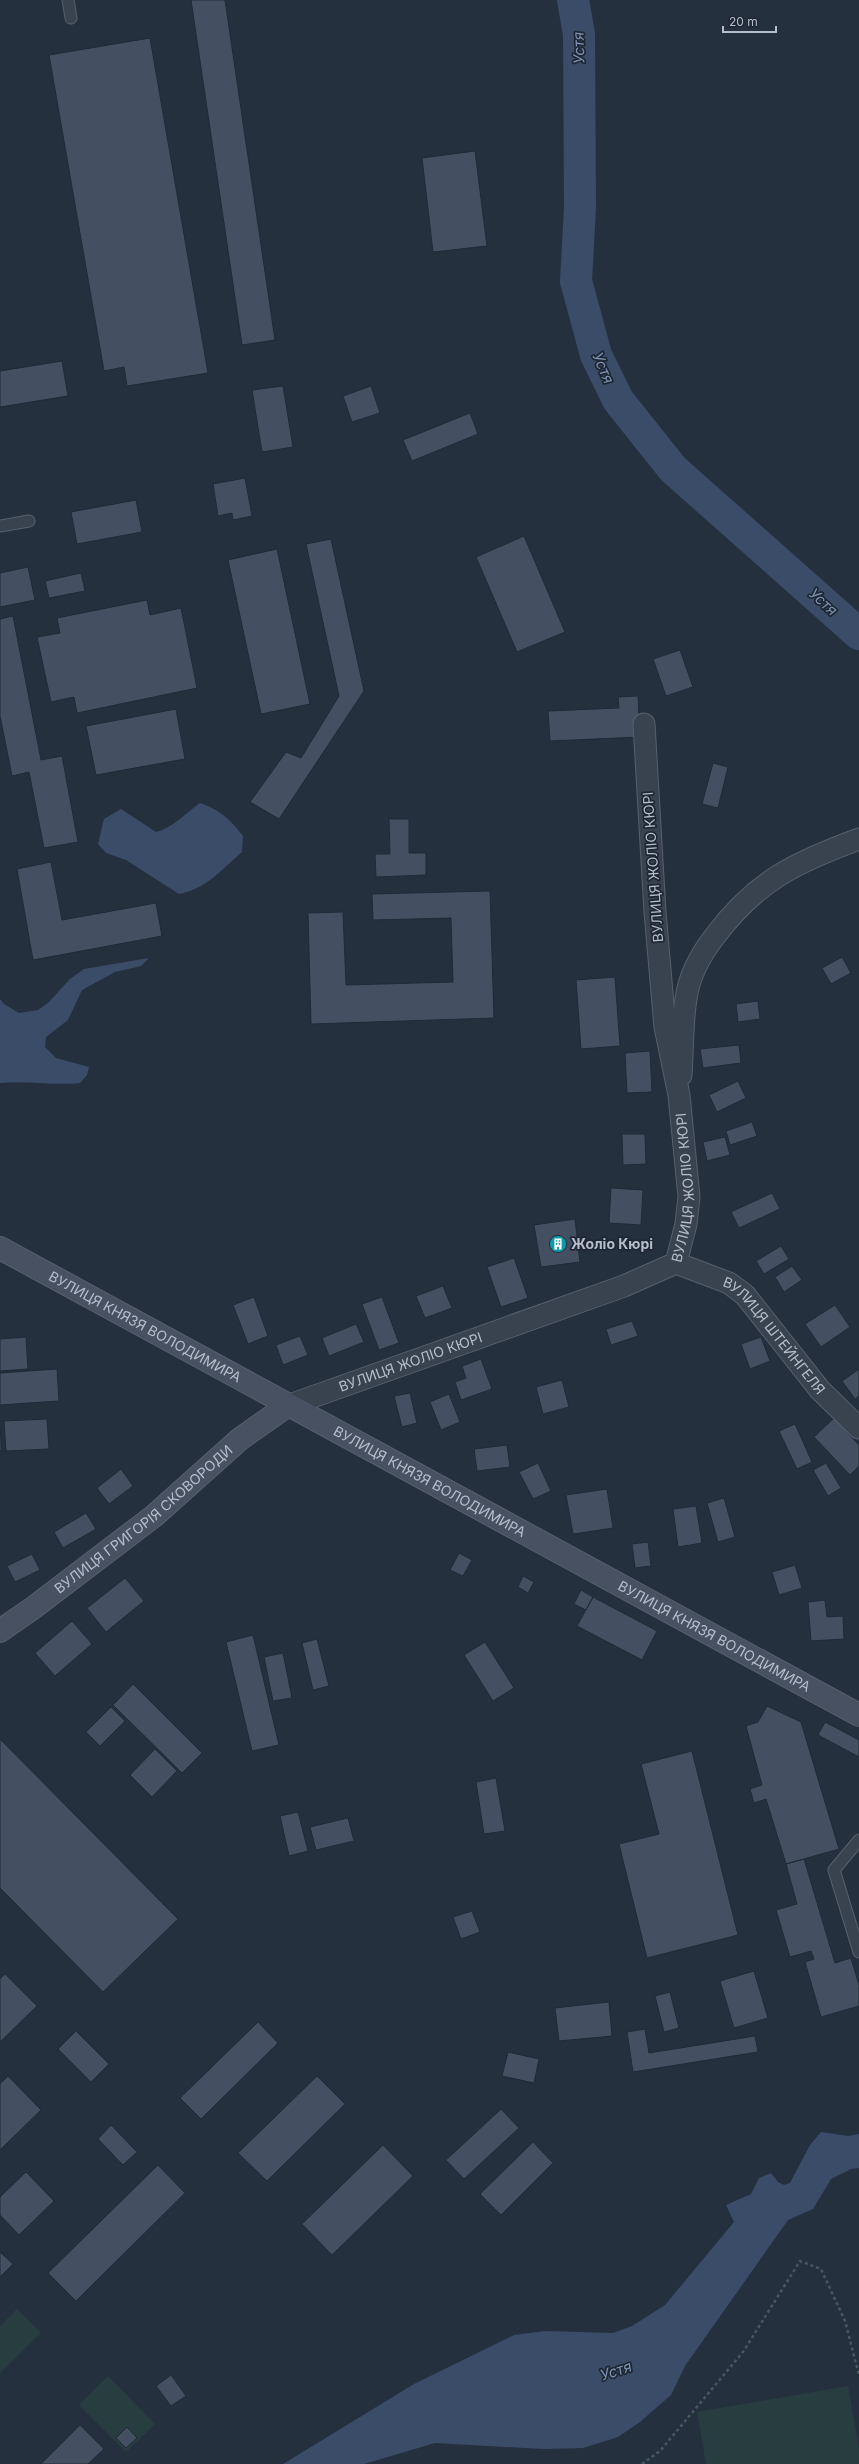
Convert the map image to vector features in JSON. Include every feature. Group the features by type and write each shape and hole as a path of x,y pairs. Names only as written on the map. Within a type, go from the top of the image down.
{"main road":[{"name":"ВУЛИЦЯ КНЯЗЯ ВОЛОДИМИРА","path":"0,1248 287,1406 859,1715"},
{"name":"ВУЛИЦЯ ГРИГОРІЯ СКОВОРОДИ","path":"0,1631 154,1516 240,1439 287,1406"}],"street":[{"name":"ВУЛИЦЯ ЖОЛІО КЮРІ","path":"287,1406 624,1286 676,1263 686,1224 689,1197 679,1095 665,1027 655,912 644,724"},
{"path":"679,1095 685,1036 686,998 693,973 703,952 728,919 749,897 773,878 809,857 859,839"},
{"name":"ВУЛИЦЯ ШТЕЙНГЕЛЯ","path":"676,1263 729,1283 745,1295 820,1390 859,1428"}],"lane":[{"path":"68,0 71,18"},
{"path":"0,526 29,521"},
{"path":"859,1840 834,1870 859,1952"}],"path":[{"path":"642,2464 660,2451 743,2352 800,2261 821,2269 845,2321 859,2376"}],"green space":[{"path":"17,2309 41,2333 0,2373 0,2326"},
{"path":"108,2376 155,2424 126,2452 79,2405"},
{"path":"848,2386 859,2448 859,2464 706,2464 697,2412"}],"water":[{"path":"200,803 219,812 229,820 243,836 242,852 213,878 197,888 179,894 126,860 106,853 98,844 104,819 121,809 156,832 167,828"},
{"path":"149,958 141,966 115,972 82,990 68,1020 46,1037 45,1047 56,1058 89,1067 87,1075 80,1083 0,1083 0,999 4,1004 19,1013 38,1010 48,1003 70,979 84,969"},
{"path":"821,2132 848,2136 859,2134 859,2168 851,2169 831,2179 813,2209 788,2220 685,2366 671,2395 640,2422 618,2437 583,2448 543,2449 435,2443 364,2464 283,2464 414,2384 514,2335 546,2331 613,2333 632,2326 665,2305 734,2222 726,2205 751,2194 759,2178 771,2173 778,2182 784,2185 790,2183 810,2145"}],"building":[{"path":"191,0 225,0 275,340 242,345"},
{"path":"150,38 208,373 127,386 124,367 104,371 49,55"},
{"path":"475,151 487,246 433,252 422,158"},
{"path":"62,361 68,396 0,407 0,371"},
{"path":"283,386 293,447 262,452 252,390"},
{"path":"371,386 380,413 352,422 343,396"},
{"path":"470,413 478,434 412,461 403,440"},
{"path":"245,478 252,516 233,520 232,513 218,516 213,484"},
{"path":"136,500 142,532 77,544 71,512"},
{"path":"524,536 565,632 517,652 476,557"},
{"path":"331,539 364,691 279,819 250,802 286,752 301,758 339,696 306,544"},
{"path":"277,549 310,704 261,714 228,560"},
{"path":"28,567 35,600 0,607 0,573"},
{"path":"81,573 85,591 49,598 45,581"},
{"path":"147,600 150,615 181,608 197,688 77,713 74,697 51,702 37,637 60,633 57,618"},
{"path":"13,616 41,760 62,756 78,842 44,848 29,772 12,776 0,716 0,619"},
{"path":"680,650 693,687 666,696 653,659"},
{"path":"638,696 640,737 550,741 548,711 619,708 618,697"},
{"path":"176,709 185,759 96,775 86,726"},
{"path":"713,763 728,767 718,808 702,804"},
{"path":"389,819 409,819 409,853 426,853 426,875 376,877 375,854 390,854"},
{"path":"51,862 62,920 156,903 162,936 33,960 17,869"},
{"path":"490,891 494,1018 311,1024 308,913 343,912 346,985 453,982 451,918 373,920 372,894"},
{"path":"842,957 851,973 831,984 822,968"},
{"path":"615,977 620,1046 581,1049 576,980"},
{"path":"758,1001 760,1019 738,1022 736,1004"},
{"path":"739,1045 741,1063 703,1068 700,1049"},
{"path":"650,1051 652,1092 627,1093 625,1053"},
{"path":"738,1081 746,1098 717,1112 709,1095"},
{"path":"752,1122 757,1136 730,1145 726,1131"},
{"path":"622,1134 645,1134 646,1164 623,1165"},
{"path":"725,1137 730,1155 707,1161 703,1142"},
{"path":"611,1188 643,1190 641,1225 609,1223"},
{"path":"772,1193 780,1209 739,1228 731,1212"},
{"name":"Жоліо Кюрі","path":"575,1219 580,1262 541,1267 534,1225"},
{"path":"781,1246 789,1259 764,1274 756,1261"},
{"path":"514,1258 528,1298 501,1307 487,1267"},
{"path":"792,1266 802,1280 784,1292 775,1277"},
{"path":"443,1286 452,1308 425,1318 416,1296"},
{"path":"254,1297 268,1336 248,1344 233,1305"},
{"path":"382,1297 399,1343 379,1350 362,1304"},
{"path":"835,1305 850,1327 821,1347 805,1324"},
{"path":"632,1321 638,1336 611,1345 606,1329"},
{"path":"356,1324 364,1342 329,1356 322,1338"},
{"path":"300,1336 308,1355 283,1365 276,1345"},
{"path":"26,1337 28,1369 0,1371 0,1339"},
{"path":"761,1337 770,1361 750,1369 741,1344"},
{"path":"481,1359 492,1389 461,1400 455,1382 466,1378 462,1366"},
{"path":"57,1369 59,1401 0,1405 0,1373"},
{"path":"859,1369 859,1396 855,1399 842,1381"},
{"path":"562,1380 569,1407 543,1414 536,1387"},
{"path":"410,1393 417,1423 402,1427 394,1396"},
{"path":"449,1394 460,1422 441,1430 430,1402"},
{"path":"834,1418 859,1445 859,1466 850,1475 814,1437"},
{"path":"47,1419 49,1449 6,1451 4,1421"},
{"path":"795,1424 812,1462 797,1469 779,1431"},
{"path":"0,1426 2,1451 0,1451"},
{"path":"507,1445 510,1467 477,1471 474,1449"},
{"path":"538,1463 551,1491 533,1499 519,1472"},
{"path":"826,1463 841,1488 828,1496 813,1470"},
{"path":"121,1469 133,1486 109,1504 97,1488"},
{"path":"607,1489 613,1528 573,1534 566,1495"},
{"path":"724,1498 735,1537 718,1542 707,1503"},
{"path":"696,1506 702,1543 678,1547 673,1509"},
{"path":"86,1513 96,1529 63,1548 54,1532"},
{"path":"648,1542 651,1566 635,1568 632,1544"},
{"path":"459,1553 472,1560 463,1576 450,1570"},
{"path":"32,1554 40,1570 15,1582 7,1566"},
{"path":"795,1565 802,1588 779,1595 772,1572"},
{"path":"523,1576 534,1582 528,1593 518,1587"},
{"path":"125,1578 144,1601 106,1632 87,1608"},
{"path":"581,1590 593,1597 586,1610 574,1604"},
{"path":"593,1597 657,1631 642,1660 577,1626"},
{"path":"825,1600 827,1617 843,1616 844,1639 811,1641 808,1602"},
{"path":"72,1621 92,1644 55,1676 35,1653"},
{"path":"253,1635 279,1745 252,1751 226,1642"},
{"path":"317,1639 329,1686 313,1690 302,1643"},
{"path":"485,1642 514,1688 493,1701 464,1655"},
{"path":"283,1653 292,1698 273,1701 264,1657"},
{"path":"133,1684 202,1753 182,1773 113,1705"},
{"path":"767,1706 801,1722 839,1849 786,1864 766,1799 754,1803 750,1789 762,1785 746,1726 758,1722"},
{"path":"111,1707 125,1721 100,1746 86,1732"},
{"path":"825,1722 859,1740 859,1757 818,1735"},
{"path":"0,1739 178,1919 103,1992 0,1888"},
{"path":"155,1749 177,1771 152,1797 130,1775"},
{"path":"692,1751 738,1935 647,1958 619,1844 659,1834 641,1764"},
{"path":"496,1778 505,1831 484,1834 476,1782"},
{"path":"298,1812 308,1851 289,1856 280,1816"},
{"path":"348,1818 354,1841 316,1850 310,1827"},
{"path":"804,1859 835,1963 851,1958 859,1985 859,2006 821,2017 805,1962 814,1959 811,1951 790,1957 776,1910 797,1904 786,1864"},
{"path":"472,1911 480,1932 461,1939 453,1917"},
{"path":"754,1971 768,2018 734,2028 720,1981"},
{"path":"5,1974 37,2006 0,2042 0,1979"},
{"path":"670,1992 679,2028 664,2032 655,1996"},
{"path":"609,2002 612,2036 559,2041 555,2008"},
{"path":"258,2022 278,2043 201,2119 180,2098"},
{"path":"645,2029 649,2053 755,2036 758,2052 633,2072 627,2032"},
{"path":"76,2031 109,2064 91,2082 58,2049"},
{"path":"508,2052 539,2059 534,2083 502,2076"},
{"path":"8,2076 41,2110 0,2150 0,2084"},
{"path":"317,2076 345,2104 267,2181 238,2153"},
{"path":"501,2109 519,2128 464,2179 446,2160"},
{"path":"111,2125 137,2152 123,2165 98,2139"},
{"path":"533,2142 553,2163 501,2215 480,2194"},
{"path":"383,2145 413,2176 332,2255 302,2224"},
{"path":"158,2165 185,2193 76,2301 48,2273"},
{"path":"26,2172 54,2201 19,2235 0,2215 0,2197"},
{"path":"0,2252 13,2264 0,2277"},
{"path":"171,2375 186,2396 171,2406 156,2386"},
{"path":"80,2425 104,2449 88,2464 41,2464"},
{"path":"127,2427 137,2438 126,2448 116,2438"}],"waterway":[{"name":"Устя","path":"573,0 579,34 580,208 576,281 596,355 618,400 673,469 859,634"}],"place":[{"name":"Жоліо Кюрі","path":"558,1244"}]}
